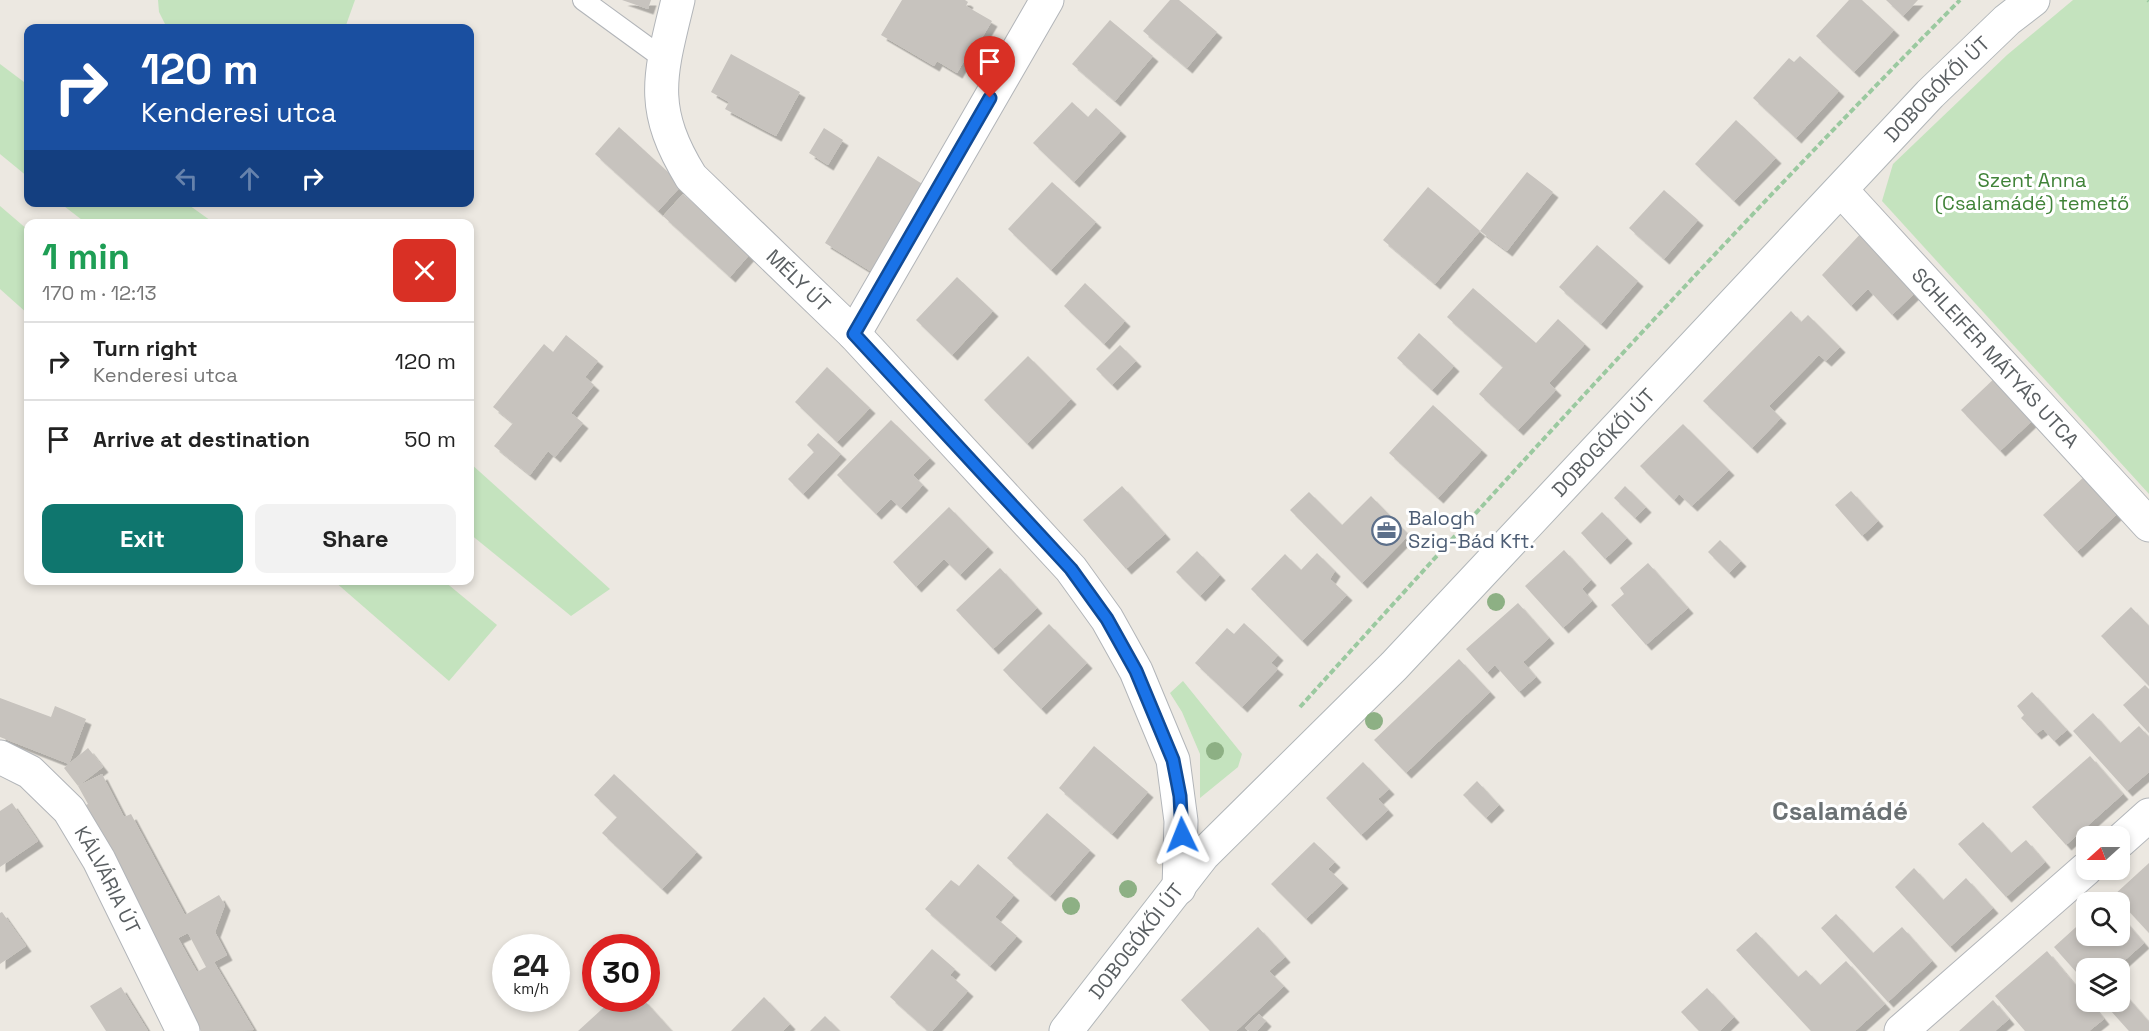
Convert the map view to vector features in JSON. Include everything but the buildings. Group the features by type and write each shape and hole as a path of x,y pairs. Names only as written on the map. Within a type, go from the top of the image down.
{"street":[{"name":"MÉLY ÚT","path":"678,0 660,83 661,105 667,130 691,177 854,334 1071,569 1107,619 1136,671 1173,760 1180,804 1179,888"},
{"path":"854,334 1047,0"},
{"name":"DOBOGÓKŐI ÚT","path":"1066,1031 1104,978 1179,888 1203,855 1394,666 1930,94 2007,20 2033,0"},
{"name":"SCHLEIFER MÁTYÁS UTCA","path":"1841,190 2149,525"},
{"name":"KÁLVÁRIA ÚT","path":"0,757 30,772 69,810 99,860 183,1031"},
{"path":"2130,832 2149,815"},
{"path":"1901,1031 2076,878"}],"lane":[{"path":"583,0 664,59"}],"path":[{"path":"1292,717 1524,459 1805,156 1960,0"}],"green space":[{"path":"158,0 355,0 346,24 165,24 159,12"},
{"name":"Szent Anna (Csalamádé) temető","path":"2073,0 2149,0 2149,494 1882,201 1893,164 2007,55"},
{"path":"0,64 24,82 24,174 0,154"},
{"path":"0,206 24,227 24,310 0,289"},
{"path":"65,207 192,207 208,219 81,219"},
{"path":"474,467 610,589 571,616 474,537"},
{"path":"339,585 449,585 497,625 449,681"},
{"path":"1183,681 1242,754 1238,767 1200,798 1200,754 1182,712 1170,693"}],"place":[{"name":"Balogh Szig-Bád Kft.","path":"1387,530"}],"district":[{"name":"Csalamádé","path":"1840,811"}],"route":[{"path":"990,98 854,334 1071,569 1107,619 1136,671 1158,719 1173,760 1180,796 1182,835"}]}
